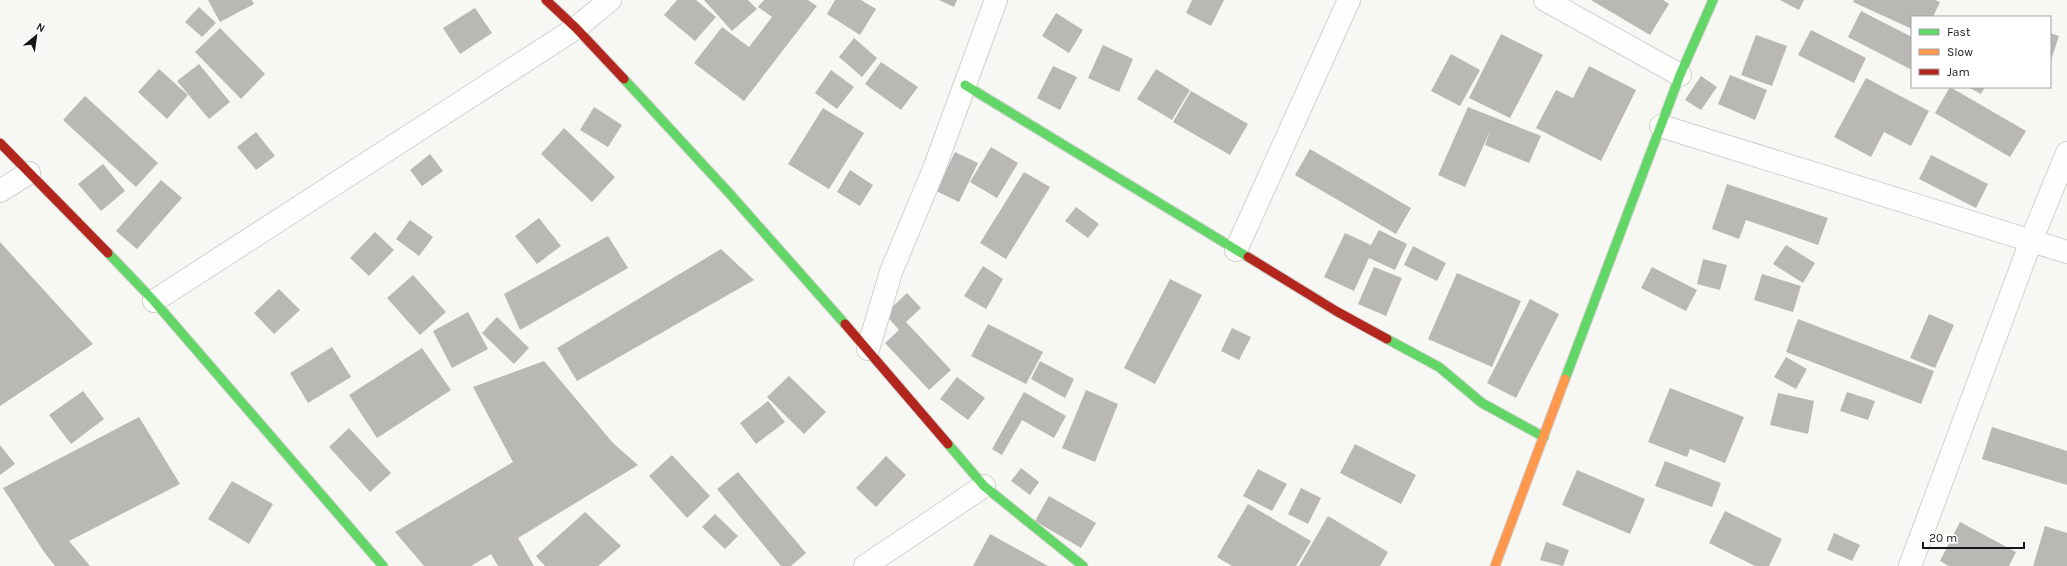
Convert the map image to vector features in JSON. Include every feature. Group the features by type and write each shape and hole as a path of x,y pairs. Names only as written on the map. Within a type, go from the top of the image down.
{"street":[{"path":"546,0 576,28 730,194 868,349 984,486 1083,566"},
{"path":"154,301 576,28 610,0"},
{"path":"868,349 891,272 934,169 996,0"},
{"path":"1236,250 1349,0"},
{"path":"1545,0 1680,76"},
{"path":"1495,566 1680,76 1713,0"},
{"path":"965,85 1336,311 1439,367 1482,403 1544,437"},
{"path":"1661,126 2067,252"},
{"path":"0,143 154,301 383,566"},
{"path":"1910,566 2030,241 2067,153"},
{"path":"0,191 29,173"},
{"path":"865,566 984,486"}],"building":[{"path":"208,0 252,0 254,4 220,22"},
{"path":"677,0 696,0 716,17 695,41 664,15"},
{"path":"704,0 748,0 757,9 732,31"},
{"path":"764,0 808,0 817,6 744,101 694,63 722,27 749,47 772,17 758,7"},
{"path":"835,0 861,0 876,9 860,35 827,14"},
{"path":"939,0 957,0 954,7"},
{"path":"1192,0 1224,0 1211,26 1186,13"},
{"path":"1591,0 1663,0 1669,4 1650,35"},
{"path":"1780,0 1804,0 1799,10"},
{"path":"1854,0 1935,0 1940,2 1933,16 1911,16 1911,29 1853,2"},
{"path":"199,7 216,23 202,37 185,22"},
{"path":"475,8 492,33 460,54 443,28"},
{"path":"1861,11 1911,36 1911,67 1910,69 1848,37"},
{"path":"1056,13 1083,30 1069,53 1042,36"},
{"path":"220,28 265,74 241,99 195,52"},
{"path":"1811,30 1866,58 1854,83 1798,55"},
{"path":"2051,33 2059,36 2051,60"},
{"path":"1501,34 1543,55 1510,118 1469,98"},
{"path":"1756,35 1787,46 1772,86 1741,75"},
{"path":"854,38 877,58 862,77 839,57"},
{"path":"1103,45 1133,59 1119,92 1088,78"},
{"path":"1451,54 1480,70 1460,106 1431,91"},
{"path":"881,62 918,87 901,110 865,84"},
{"path":"199,64 230,102 209,119 177,81"},
{"path":"1053,66 1077,77 1060,110 1037,98"},
{"path":"1589,66 1636,90 1601,161 1536,128 1556,90 1573,98"},
{"path":"159,69 188,95 167,119 138,92"},
{"path":"1156,69 1190,90 1172,120 1137,99"},
{"path":"831,70 854,87 837,109 815,93"},
{"path":"1730,75 1767,90 1755,120 1718,104"},
{"path":"1701,76 1717,87 1701,110 1685,100"},
{"path":"1866,78 1929,111 1911,146 1884,132 1871,157 1834,137"},
{"path":"1949,88 1952,88 2026,131 2010,157 1935,113"},
{"path":"1970,88 1984,88 1981,94"},
{"path":"1191,91 1248,124 1230,155 1173,122"},
{"path":"85,96 158,163 136,187 63,120"},
{"path":"594,107 622,125 608,147 580,130"},
{"path":"1468,107 1541,136 1529,163 1485,145 1490,131 1465,187 1438,175"},
{"path":"823,108 864,133 829,189 788,164"},
{"path":"564,128 615,177 592,202 541,154"},
{"path":"256,132 275,156 256,170 237,147"},
{"path":"991,147 1018,163 997,198 970,182"},
{"path":"1310,149 1411,208 1396,234 1295,175"},
{"path":"955,152 978,163 959,202 936,191"},
{"path":"430,154 443,171 422,186 410,170"},
{"path":"1931,155 1988,184 1976,208 1919,179"},
{"path":"103,164 125,191 101,211 78,184"},
{"path":"850,170 873,185 860,206 837,192"},
{"path":"1024,172 1050,187 1006,259 980,243"},
{"path":"161,180 182,198 137,249 116,231"},
{"path":"1727,184 1828,218 1818,245 1746,220 1739,239 1712,229"},
{"path":"1076,207 1099,224 1088,238 1065,221"},
{"path":"539,218 561,246 537,264 515,236"},
{"path":"410,220 433,237 419,256 396,239"},
{"path":"1379,230 1407,244 1395,270 1369,258 1354,291 1324,277 1345,233 1371,245"},
{"path":"375,232 394,250 369,276 350,258"},
{"path":"608,236 628,268 520,330 504,294"},
{"path":"0,242 93,344 0,406"},
{"path":"1786,245 1815,263 1803,283 1773,264"},
{"path":"1413,246 1446,263 1437,281 1404,265"},
{"path":"721,249 754,280 577,381 557,348"},
{"path":"1703,259 1727,265 1720,290 1697,284"},
{"path":"983,266 1003,279 986,309 964,296"},
{"path":"1374,267 1402,278 1386,316 1358,304"},
{"path":"1652,267 1697,290 1686,311 1641,288"},
{"path":"1457,273 1521,301 1492,367 1428,339"},
{"path":"1762,274 1801,286 1793,312 1754,300"},
{"path":"413,275 446,312 420,335 387,298"},
{"path":"1170,279 1202,295 1155,384 1124,368"},
{"path":"279,289 300,310 274,334 254,313"},
{"path":"907,293 921,308 906,322 951,370 929,390 885,343 899,330 885,314"},
{"path":"1530,299 1559,314 1516,398 1487,383"},
{"path":"468,312 488,349 452,368 433,331"},
{"path":"1929,314 1954,325 1935,368 1910,358"},
{"path":"497,317 529,348 514,364 482,333"},
{"path":"1798,319 1934,371 1921,404 1786,352"},
{"path":"988,324 1043,352 1026,384 971,356"},
{"path":"1232,328 1251,337 1239,360 1221,351"},
{"path":"332,347 351,377 308,403 290,373"},
{"path":"422,348 451,390 377,438 349,395"},
{"path":"1786,357 1807,369 1796,389 1774,377"},
{"path":"544,361 613,443 638,465 518,538 534,566 498,566 491,554 471,566 424,566 395,532 513,462 473,387"},
{"path":"1040,361 1074,379 1065,398 1031,379"},
{"path":"789,376 826,412 804,434 767,397"},
{"path":"957,377 985,398 968,420 940,399"},
{"path":"1670,388 1744,417 1725,463 1690,449 1687,457 1648,442"},
{"path":"1086,390 1118,404 1095,462 1062,448"},
{"path":"83,391 104,419 71,444 49,415"},
{"path":"1024,392 1066,416 1054,438 1022,420 1002,455 992,449"},
{"path":"1847,392 1875,401 1868,420 1840,411"},
{"path":"1778,393 1814,401 1808,434 1770,425"},
{"path":"768,401 785,422 756,444 740,423"},
{"path":"139,417 180,484 69,541 90,566 55,566 44,552 3,488"},
{"path":"1992,427 2067,451 2067,485 1982,459"},
{"path":"349,428 391,473 370,492 329,447"},
{"path":"1355,444 1416,475 1401,504 1340,473"},
{"path":"0,445 15,464 0,475"},
{"path":"672,455 710,496 687,518 649,476"},
{"path":"886,456 906,475 876,507 856,488"},
{"path":"1665,461 1721,483 1712,507 1655,486"},
{"path":"1021,468 1039,482 1030,495 1011,481"},
{"path":"1258,469 1287,484 1272,511 1243,496"},
{"path":"1577,470 1645,499 1630,534 1562,505"},
{"path":"738,472 806,553 791,566 781,566 717,489"},
{"path":"232,481 273,504 249,544 208,519"},
{"path":"1301,488 1321,498 1308,524 1288,514"},
{"path":"1049,496 1096,523 1081,548 1035,521"},
{"path":"1248,504 1311,541 1296,566 1232,566 1217,557"},
{"path":"1725,511 1782,539 1769,566 1755,566 1709,543"},
{"path":"585,512 621,546 598,566 545,566 536,556"},
{"path":"715,514 738,536 725,549 702,527"},
{"path":"1328,516 1388,552 1380,566 1299,566"},
{"path":"1960,522 2016,552 2009,566 1949,566 1940,561"},
{"path":"2045,526 2067,533 2067,566 2033,566"},
{"path":"1834,533 1860,545 1852,561 1827,550"},
{"path":"990,534 1048,566 973,566"},
{"path":"1546,542 1569,550 1563,566 1540,560"}],"traffic: fast":[{"path":"1565,379 1680,75 1713,0"},
{"path":"624,79 730,194 845,324"},
{"path":"965,85 1248,257"},
{"path":"108,253 154,301 383,566"},
{"path":"1387,339 1439,367 1482,403 1544,437"},
{"path":"948,444 984,486 1083,566"}],"traffic: slow":[{"path":"1495,566 1565,379"}],"traffic: jam":[{"path":"546,0 576,28 624,79"},
{"path":"0,143 108,253"},
{"path":"1248,257 1336,311 1387,339"},
{"path":"845,324 948,444"}]}
